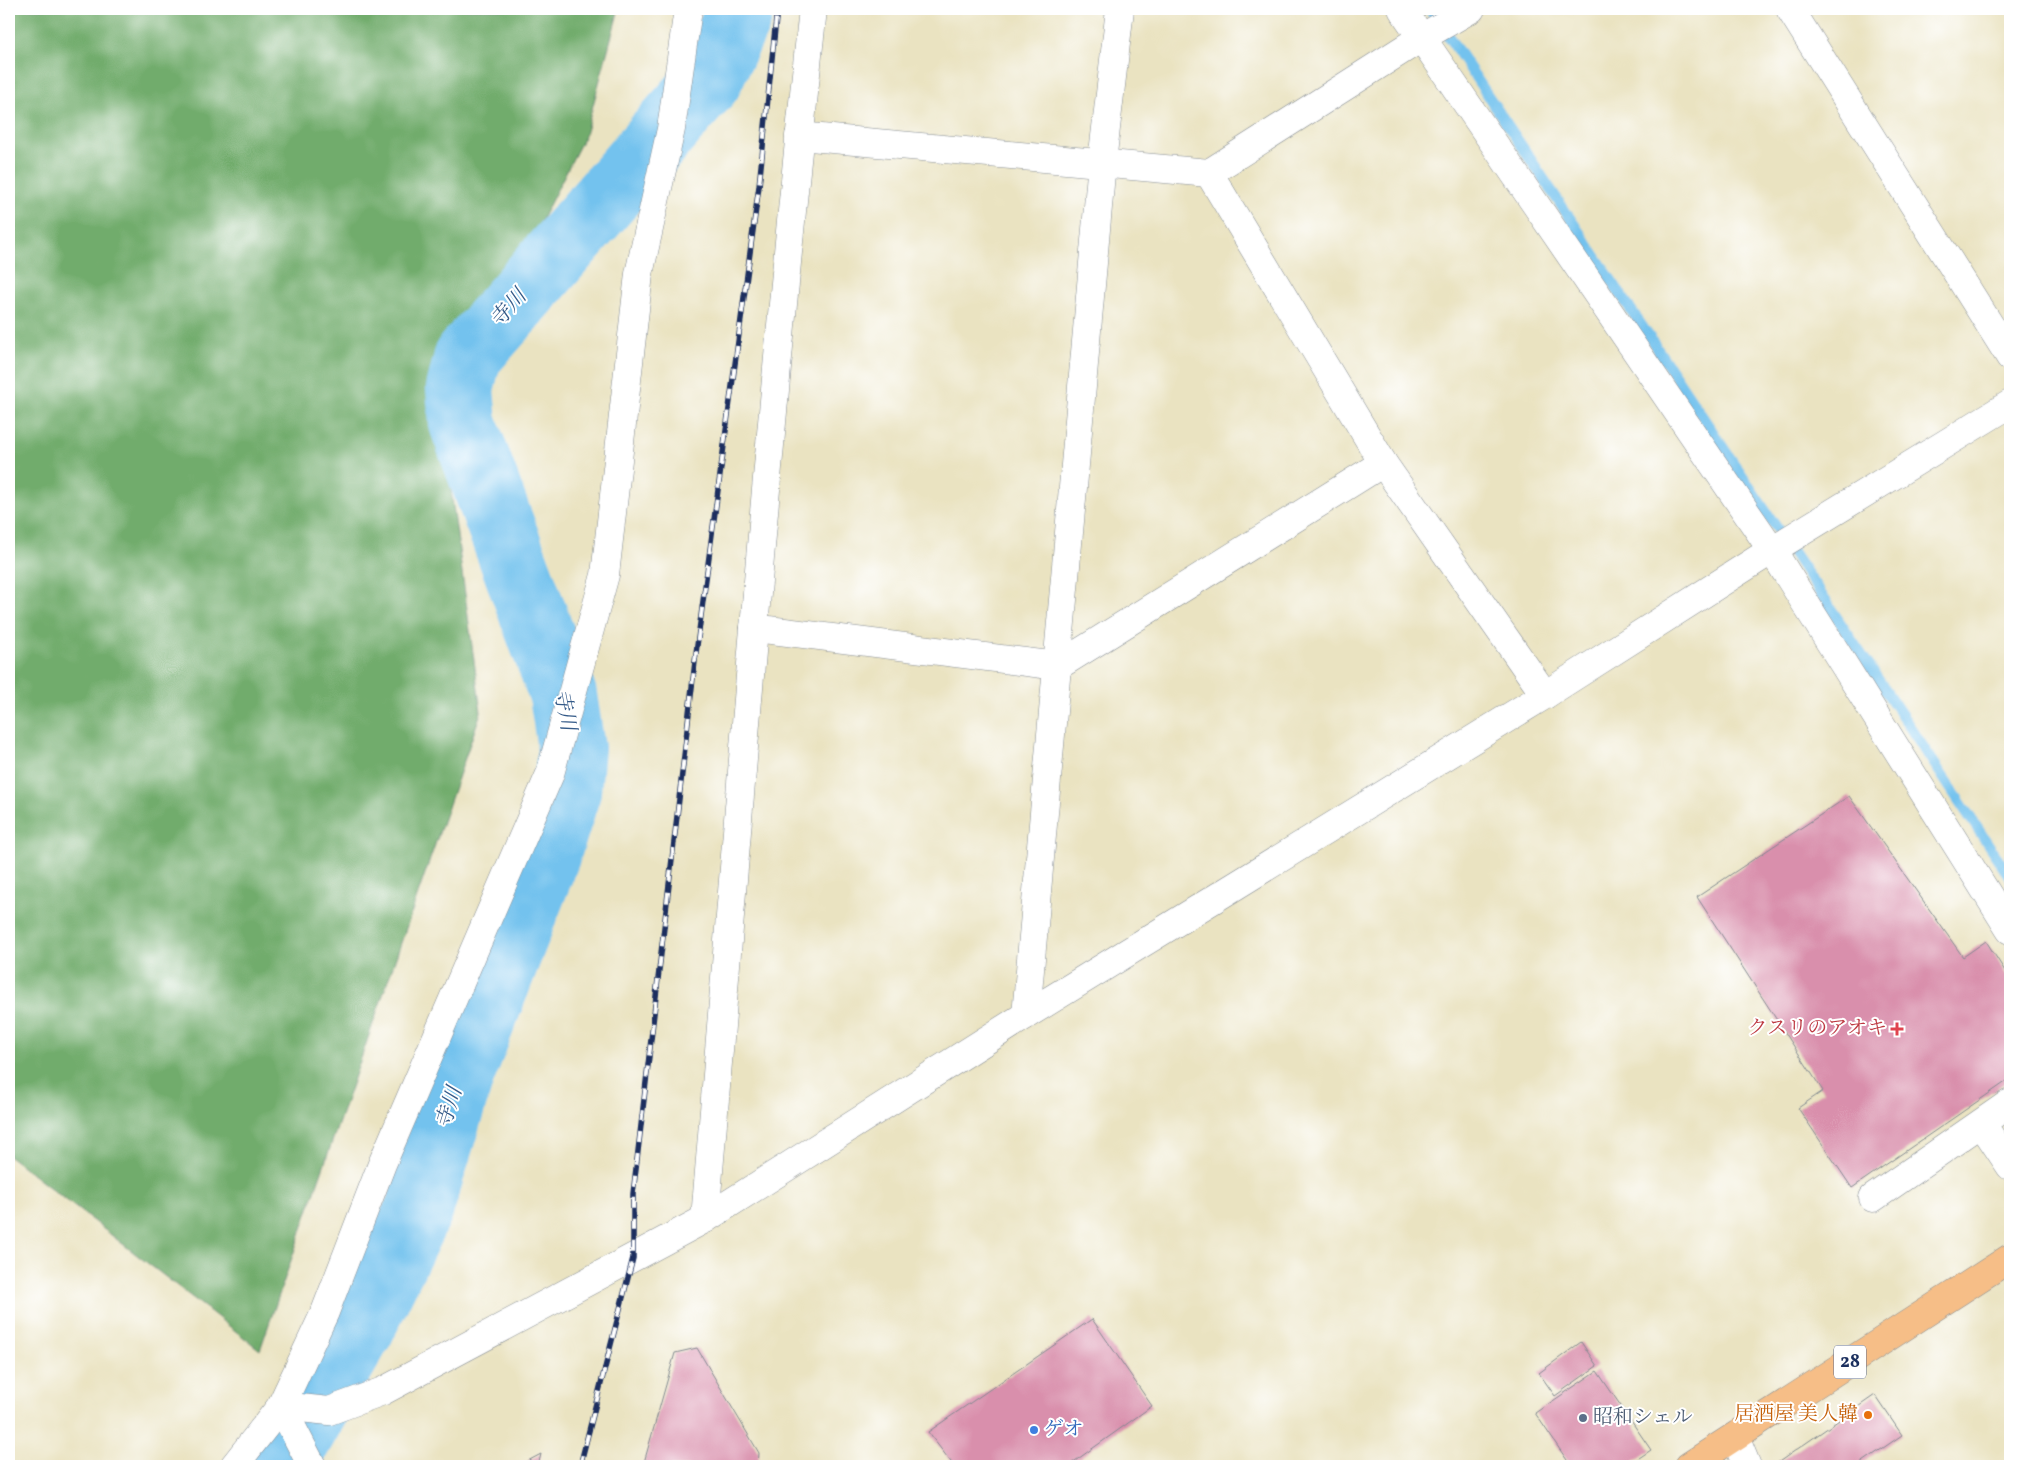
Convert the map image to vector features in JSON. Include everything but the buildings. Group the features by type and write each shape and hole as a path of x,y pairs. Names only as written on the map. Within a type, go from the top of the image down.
{"main road":[{"name":"28","path":"1689,1466 2010,1258"}],"street":[{"path":"234,1466 281,1406 324,1312 382,1164 550,774 605,575 639,274 671,129 688,9"},
{"path":"705,1219 754,628 812,9"},
{"path":"1026,1015 1102,162 1120,9"},
{"path":"1402,9 1430,34 1772,550 2010,930"},
{"path":"1790,9 2010,357"},
{"path":"799,136 1209,173 1467,12"},
{"path":"1209,173 1383,463 1544,695"},
{"path":"281,1406 329,1411 383,1391 705,1219 1026,1015 1544,695 1772,550 2010,404"},
{"path":"754,628 1058,666 1383,463"},
{"path":"1873,1198 2010,1103"},
{"path":"1982,1124 2010,1166"},
{"path":"281,1406 312,1466"},
{"path":"1735,1437 1747,1466"}],"green space":[{"path":"9,9 619,9 585,135 441,417 481,712 260,1350 9,1156"}],"waterway":[{"name":"寺川","path":"282,1466 361,1328 420,1207 460,1076 547,853 567,791 571,748 563,695 463,423 460,389 468,356 708,81 738,16 739,9"},
{"path":"1430,9 2010,877"}],"railway":[{"path":"580,1466 633,1258 633,1194 696,653 759,186 777,9"}],"place":[{"name":"クスリのアオキ","path":"1897,1029"},
{"name":"居酒屋 美人韓","path":"1868,1415"},
{"name":"昭和シェル","path":"1583,1418"},
{"name":"ゲオ","path":"1034,1430"}]}
